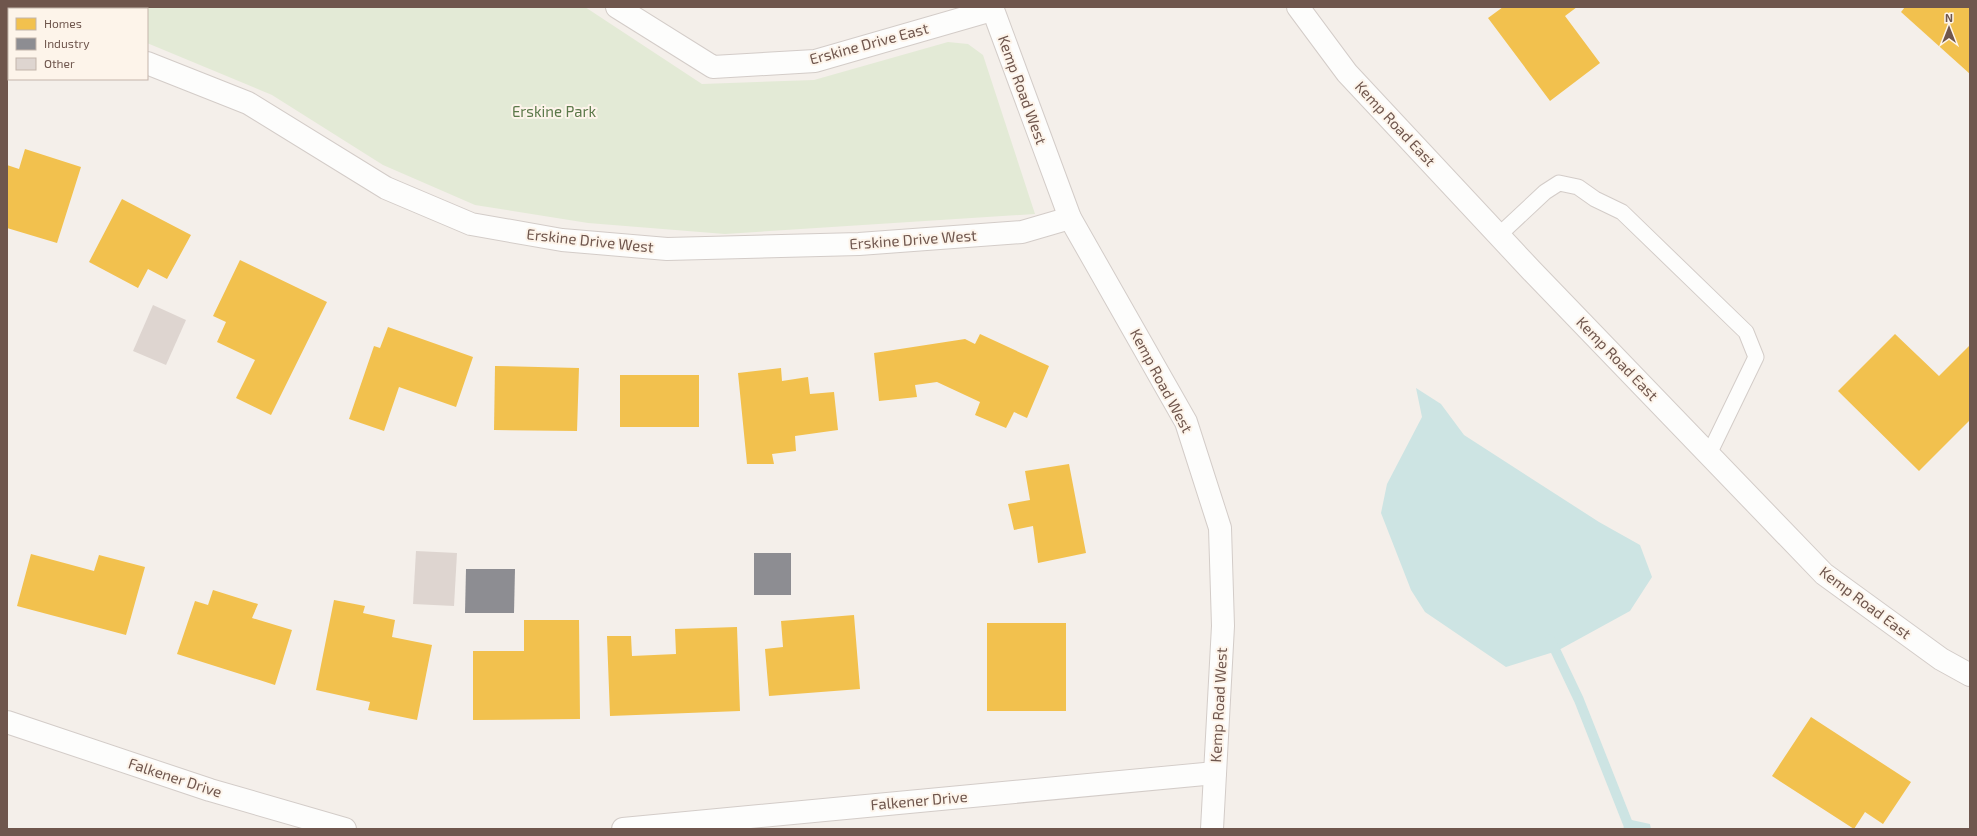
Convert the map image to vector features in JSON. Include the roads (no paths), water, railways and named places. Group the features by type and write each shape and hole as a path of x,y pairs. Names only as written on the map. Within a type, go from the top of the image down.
{"street":[{"name":"Erskine Drive East","path":"616,7 713,67 815,60 992,8"},
{"name":"Kemp Road East","path":"1298,7 1347,73 1499,236 1824,574 1941,659 1970,675"},
{"name":"Kemp Road West","path":"992,8 1070,218 1186,422 1220,528 1223,626 1212,829"},
{"name":"Erskine Drive West","path":"148,63 248,103 386,188 470,224 562,240 667,249 859,244 1022,232 1070,218"},
{"name":"Falkener Drive","path":"7,722 210,790 345,829"},
{"name":"Falkener Drive","path":"623,829 1215,773"}],"lane":[{"path":"1499,236 1546,192 1559,183 1578,187 1595,199 1622,212 1746,332 1756,357 1709,454"}],"water":[{"path":"1416,388 1441,404 1464,435 1599,522 1640,545 1652,577 1630,611 1557,651 1506,667 1425,612 1411,590 1381,513 1387,484 1422,417"},
{"path":"1627,819 1650,824 1651,829 1623,829"}],"waterway":[{"path":"1550,639 1579,700 1630,829"}],"park label":[{"name":"Erskine Park","path":"554,112"}]}
